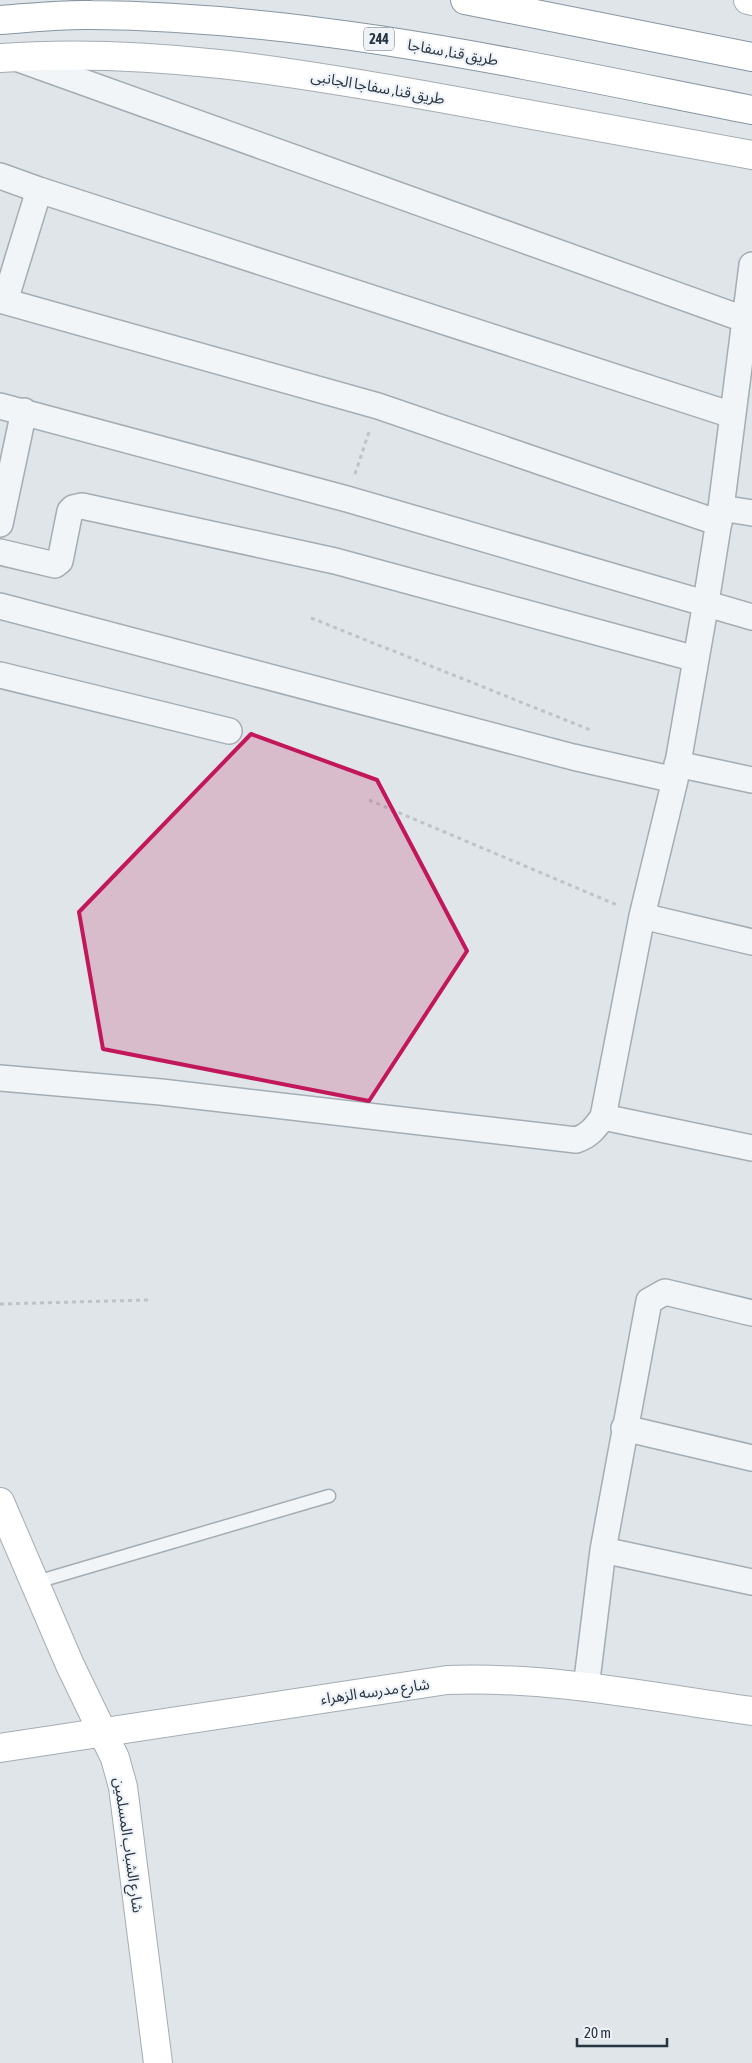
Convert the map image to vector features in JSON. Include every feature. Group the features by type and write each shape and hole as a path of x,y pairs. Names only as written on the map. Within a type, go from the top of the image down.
{"main road":[{"path":"465,0 752,57"},
{"name":"طريق قنا, سفاجا","path":"0,20 90,14 187,18 286,26 470,54 752,110"},
{"name":"طريق قنا, سفاجا الجانبى","path":"7,58 127,56 213,62 298,73 752,155"},
{"name":"شارع الشباب المسلمين","path":"0,1502 80,1688 115,1758 123,1787 158,2063"},
{"name":"شارع مدرسه الزهراء","path":"0,1748 447,1680 494,1678 540,1681 752,1711"}],"street":[{"path":"7,58 748,321"},
{"path":"0,176 732,415"},
{"path":"39,190 2,300 378,406 720,516 752,513"},
{"path":"0,1078 161,1092 576,1140 587,1136 603,1117 642,916 676,772 720,516 732,415 748,321 752,265"},
{"path":"0,524 12,409 347,498 752,617"},
{"path":"0,552 55,565 60,561 70,512 73,508 82,506 335,561 696,659"},
{"path":"0,606 573,757 676,772 752,780"},
{"path":"0,675 229,731"},
{"path":"642,916 752,942"},
{"path":"603,1117 752,1148"},
{"path":"586,1688 603,1550 624,1428 649,1301 665,1292 752,1313"},
{"path":"624,1428 752,1458"},
{"path":"603,1550 752,1582"}],"lane":[{"path":"33,1582 329,1496"}],"path":[{"path":"347,498 378,406"},
{"path":"311,618 594,731"},
{"path":"369,800 498,852 642,916"},
{"path":"0,1304 148,1300"}],"highlighted area":[{"path":"251,734 377,780 467,951 369,1101 103,1049 79,912"}]}
